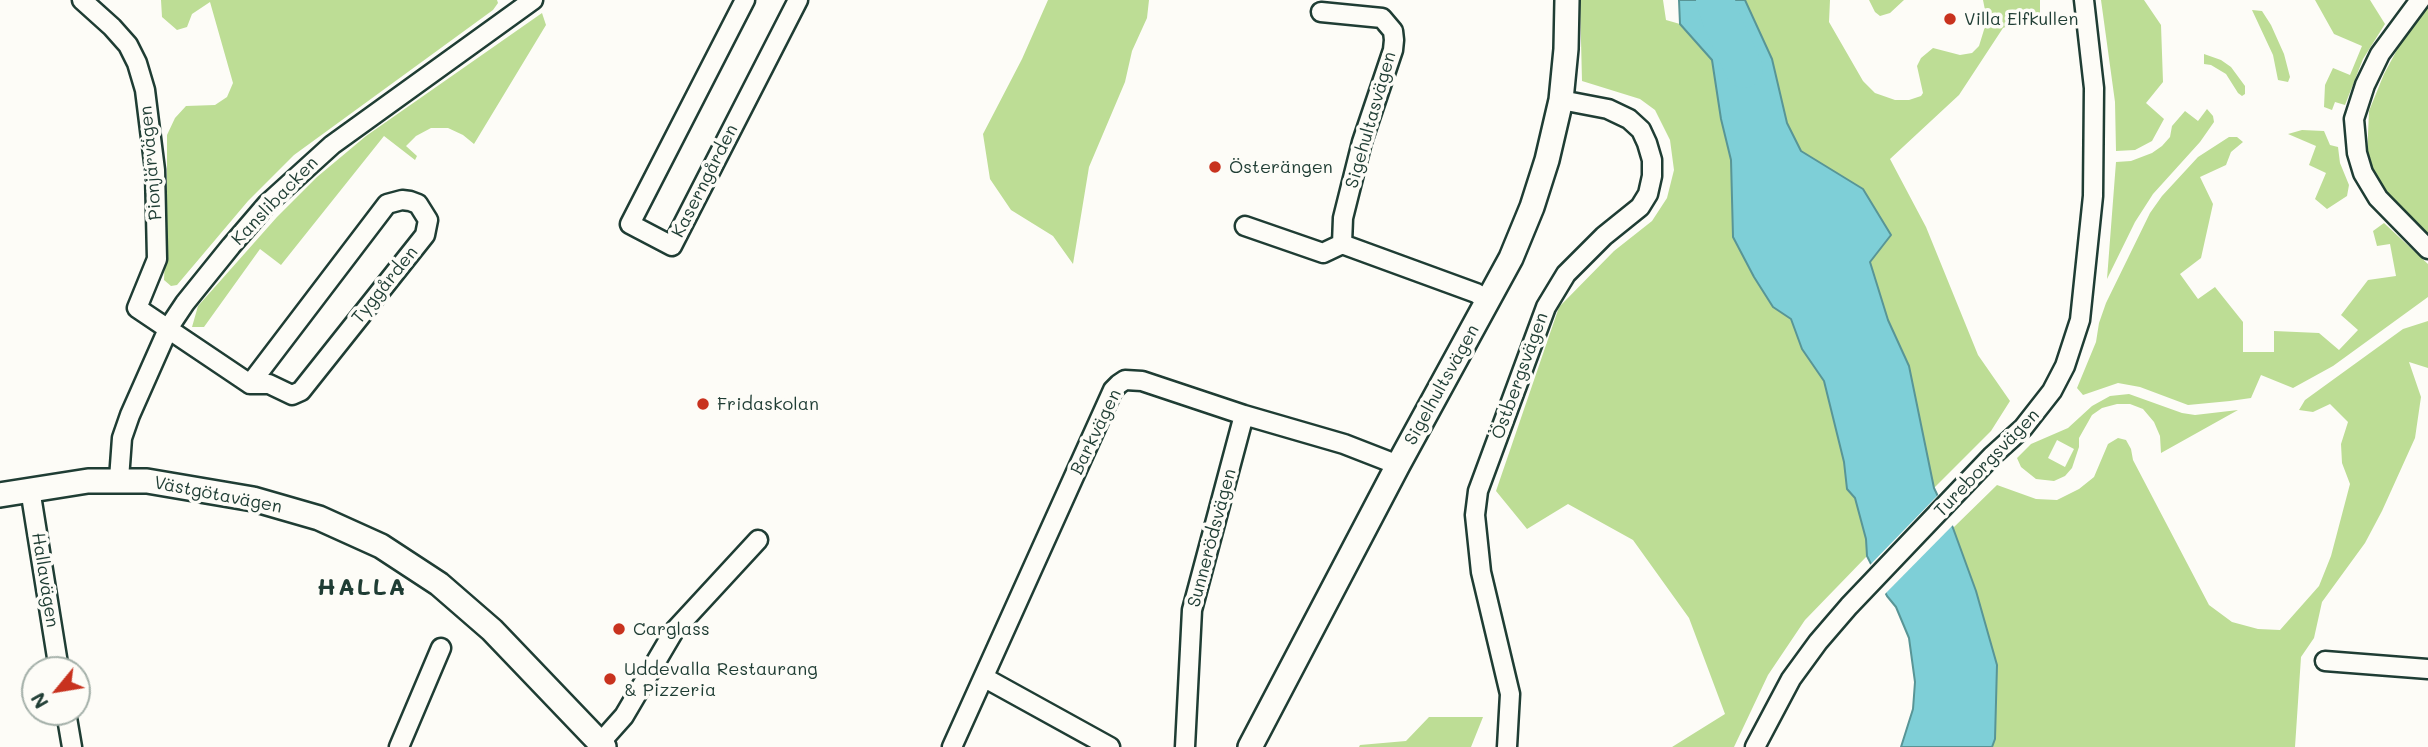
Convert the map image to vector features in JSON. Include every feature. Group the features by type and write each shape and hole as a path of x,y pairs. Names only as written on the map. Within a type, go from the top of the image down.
{"street":[{"name":"Pionjärvägen","path":"82,0 112,27 128,46 137,63 145,90 155,170 157,259 137,307 169,327"},
{"name":"Kanslibacken","path":"119,479 122,438 169,327 185,303 267,204 313,161 370,116 533,0"},
{"name":"Kaserngården","path":"745,0 630,224 672,246 790,3"},
{"name":"Sigelhultsvägen","path":"1250,747 1398,465 1511,258 1532,207 1547,160 1561,100 1567,0"},
{"name":"Tureborgsvägen","path":"1755,747 1791,679 1818,642 1849,606 2023,428 2052,391 2070,355 2080,320 2090,234 2094,143 2094,88 2084,0"},
{"path":"2420,0 2380,54 2365,85 2354,119 2357,153 2363,173 2378,198 2428,249"},
{"name":"Sigehultasvägen","path":"1321,12 1382,18 1393,32 1394,40 1362,142 1343,218 1342,244"},
{"name":"Östbergsvägen","path":"1507,747 1510,694 1482,572 1475,515 1478,491 1546,307 1566,274 1604,236 1640,207 1648,194 1652,176 1647,143 1641,130 1629,119 1608,109 1561,100"},
{"name":"Tyggården","path":"169,327 250,384 269,384 292,395 301,391 425,235 428,220 418,204 402,200 387,204 250,384"},
{"path":"1245,226 1323,253 1342,244 1489,300"},
{"name":"Barkvägen","path":"952,747 1113,390 1125,380 1142,381 1344,444 1398,465"},
{"name":"Sunnerödsvägen","path":"1185,747 1192,610 1244,415"},
{"name":"Västgötavägen","path":"0,495 88,481 147,481 253,499 319,518 381,546 439,584 492,630 602,745"},
{"name":"Hallavägen","path":"30,489 57,656"},
{"path":"602,745 624,716 674,631 758,540"},
{"path":"399,747 441,648"},
{"path":"2325,661 2428,669"},
{"path":"985,678 1110,747"},
{"path":"68,726 72,747"}],"green space":[{"path":"161,0 497,0 498,3 493,10 294,155 248,201 177,285 171,286 164,280 167,135 175,118 186,106 215,105 227,97 233,83 210,2 192,14 187,27 177,30 162,17"},
{"path":"1048,0 1149,0 1147,18 1132,51 1125,82 1089,167 1073,264 1053,236 1011,210 990,179 983,134 1022,59"},
{"path":"1580,0 1663,0 1666,20 1680,24 1712,60 1721,119 1731,160 1733,237 1773,307 1791,319 1802,349 1824,381 1844,462 1847,488 1855,498 1866,539 1867,556 1805,620 1768,675 1734,747 1672,747 1725,714 1689,618 1633,540 1568,504 1527,529 1496,491 1559,307 1614,251 1652,221 1667,198 1674,170 1670,140 1655,110 1640,99 1582,81"},
{"path":"1745,0 1830,0 1829,22 1863,81 1875,93 1895,100 1909,100 1923,93 1917,66 1921,58 1933,48 1960,55 1972,53 1979,46 1987,20 1983,0 2040,0 2040,13 2003,28 1959,95 1890,159 1926,227 1978,355 2010,401 1991,431 1934,488 1909,366 1888,320 1870,262 1863,189 1801,151 1787,123 1772,59"},
{"path":"1869,0 1904,0 1890,13 1880,16"},
{"path":"2101,0 2144,0 2161,25 2163,82 2146,103 2164,119 2152,141 2135,150 2116,151 2115,102"},
{"path":"2315,0 2370,0 2385,24 2363,59 2345,105 2335,102 2332,110 2324,107 2325,85 2333,68 2350,75 2362,46 2334,34"},
{"path":"2428,7 2428,235 2387,199 2367,158 2369,111 2384,74 2405,35"},
{"path":"2252,10 2262,11 2271,25 2284,54 2290,77 2288,82 2278,80 2273,55"},
{"path":"542,13 546,25 474,144 448,128 431,128 416,136 406,146 417,156 415,160 384,136 281,265 260,249 204,327 192,327 198,306 277,217 317,177 366,136"},
{"path":"2204,54 2231,67 2245,86 2245,94 2242,96 2238,93 2226,74 2204,64"},
{"path":"2207,109 2214,122 2200,142 2153,194 2135,222 2107,279 2116,162 2131,161 2152,153 2170,137 2172,126 2185,111 2198,121"},
{"path":"2302,130 2324,131 2330,145 2338,147 2340,163 2349,185 2347,196 2327,209 2315,199 2326,173 2309,165 2316,146 2288,134"},
{"path":"2229,137 2237,137 2243,142 2231,152 2226,165 2200,177 2213,204 2201,258 2180,274 2198,299 2215,287 2243,322 2243,352 2274,352 2274,331 2319,333 2339,350 2358,330 2341,315 2368,280 2396,276 2390,244 2377,246 2373,231 2384,223 2428,264 2428,297 2333,366 2293,388 2261,375 2251,398 2230,401 2188,405 2140,387 2118,383 2083,395 2077,388 2096,342 2106,303 2150,213 2198,157"},
{"path":"2428,321 2428,368 2409,362 2421,397 2415,438 2365,543 2322,602 2314,638 2301,657 2295,747 1992,747 1995,739 1997,665 1976,591 1953,528 1997,485 2036,499 2057,500 2079,489 2094,477 2108,444 2118,438 2126,440 2133,460 2209,605 2232,622 2258,629 2280,630 2319,586 2331,556 2350,484 2342,463 2341,444 2348,422 2330,404 2313,412 2299,410 2305,400 2403,329"},
{"path":"2129,394 2195,415 2238,410 2161,453 2160,436 2154,422 2143,409 2130,404 2117,404 2102,408 2092,415 2079,438 2072,468 2065,476 2054,481 2036,479 2021,467 2017,458 2031,444 2068,428 2092,406 2110,396","holes":["2057,440 2074,449 2065,467 2048,458"]},
{"path":"1429,717 1483,717 1471,747 1359,747 1406,741"}],"water":[{"path":"1679,0 1702,0 1707,16 1721,24 1726,18 1722,0 1745,0 1772,59 1787,123 1801,151 1863,189 1891,235 1870,262 1888,320 1909,366 1934,488 1953,528 1976,591 1997,665 1995,739 1992,747 1901,747 1913,709 1915,682 1909,638 1896,607 1887,596 1867,556 1866,539 1855,498 1847,489 1844,462 1824,381 1802,349 1791,319 1773,307 1733,237 1731,160 1721,119 1712,60 1680,24"}],"pier":[{"path":"1940,493 1955,523 1883,596 1868,567"}],"waterway":[{"path":"1715,0 1744,69"}],"place":[{"name":"Villa Elfkullen","path":"1950,19"},
{"name":"Österängen","path":"1215,167"},
{"name":"Fridaskolan","path":"703,404"},
{"name":"Carglass","path":"619,629"},
{"name":"Uddevalla Restaurang & Pizzeria","path":"610,679"}],"district":[{"name":"HALLA","path":"362,588"}]}
